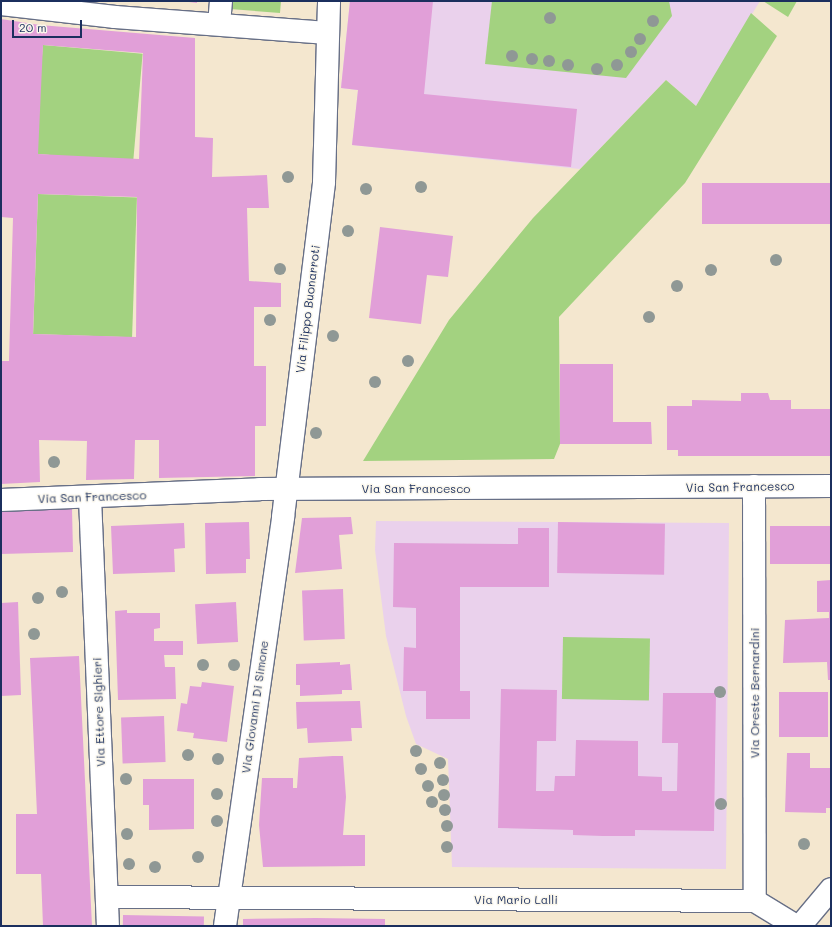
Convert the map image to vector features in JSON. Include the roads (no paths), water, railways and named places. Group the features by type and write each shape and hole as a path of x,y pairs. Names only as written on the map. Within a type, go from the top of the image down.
{"street":[{"path":"219,24 221,1"},
{"name":"Via Filippo Buonarroti","path":"286,489 324,182 329,1"},
{"path":"1,4 115,17 327,33"},
{"name":"Via Oreste Bernardini","path":"754,486 755,901"},
{"name":"Via San Francesco","path":"1,500 90,498 286,489 831,486"},
{"name":"Via Giovanni Di Simone","path":"225,926 286,489"},
{"name":"Via Ettore Sighieri","path":"90,498 108,926"},
{"path":"800,926 831,889"},
{"name":"Via Mario Lalli","path":"107,897 755,901"},
{"path":"755,901 796,926"}]}
